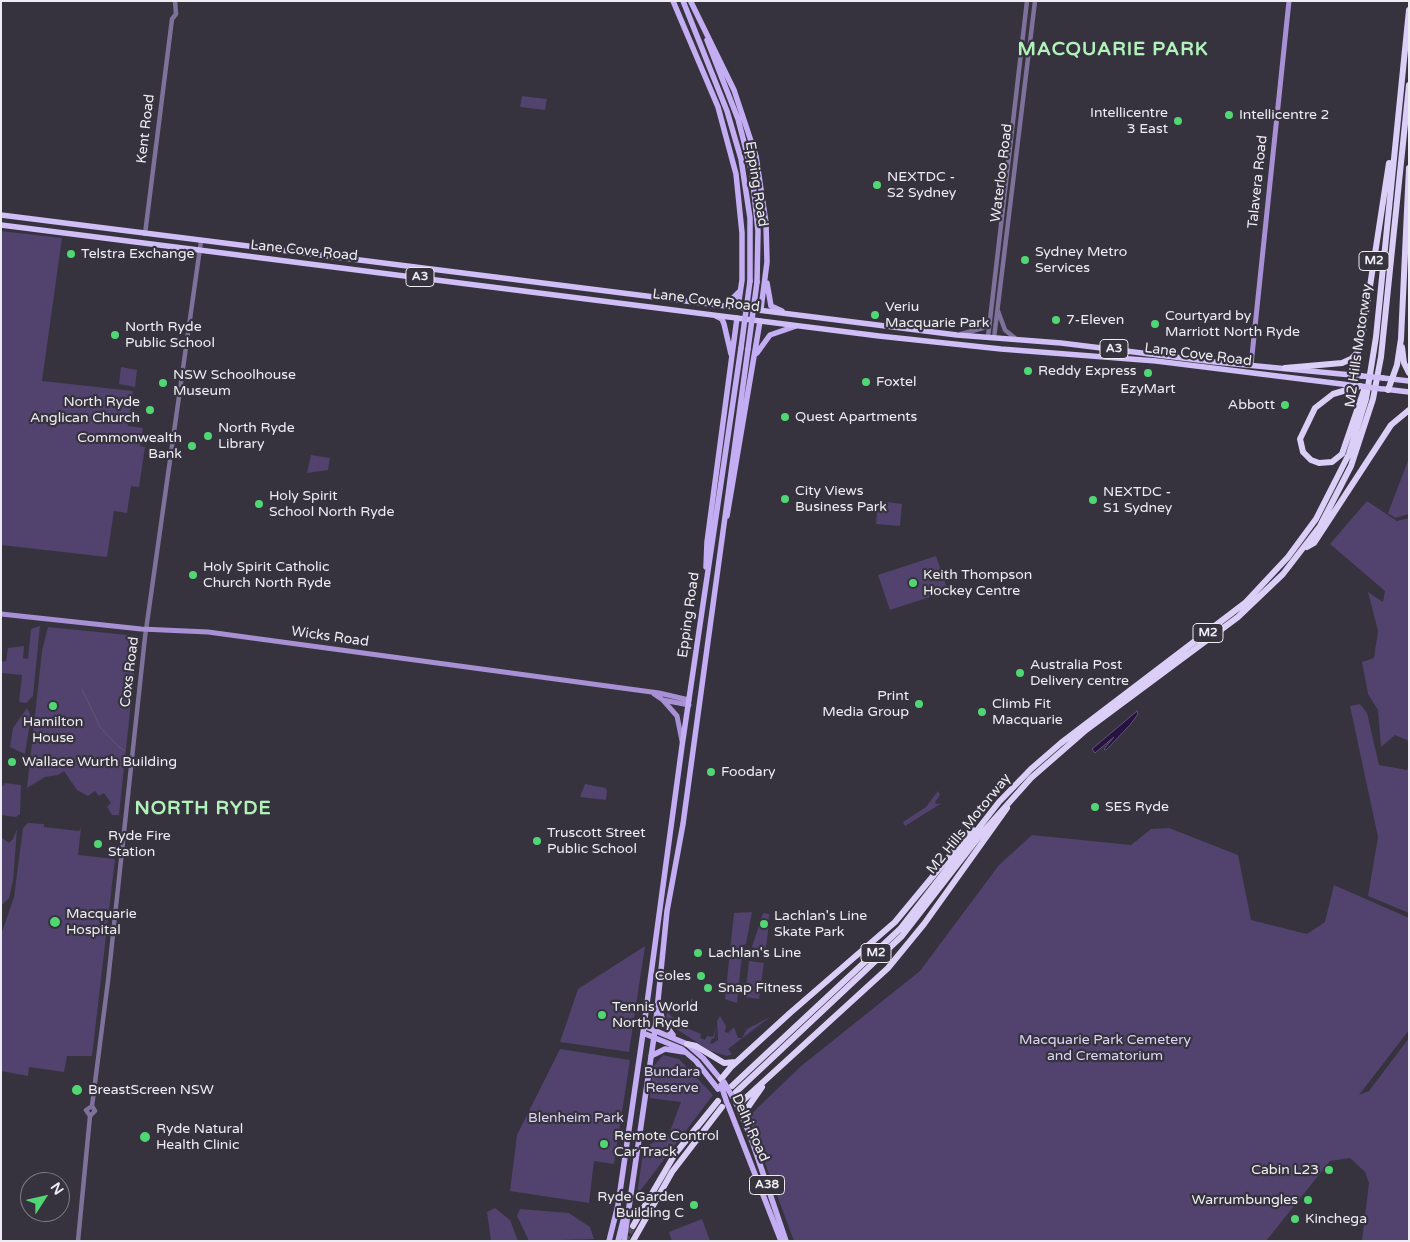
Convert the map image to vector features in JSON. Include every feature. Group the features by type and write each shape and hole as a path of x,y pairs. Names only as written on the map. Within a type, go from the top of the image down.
{"highway":[{"name":"M2 Hills Motorway","path":"1047,758 1013,796 902,936 734,1089 900,929 999,802 1047,758 1064,744 1229,617 1288,558 1316,519 1340,476 1360,426 1370,376 1409,10"},
{"name":"M2 Hills Motorway","path":"1064,744 1238,617 1270,587 1304,549 1335,500 1351,466 1373,400 1382,349 1409,84"},
{"name":"M2","path":"1285,368 1342,363 1355,356 1360,347 1400,93"},
{"path":"1385,389 1392,379 1397,365 1401,338 1409,168"},
{"name":"Lane Cove Road","path":"1,216 738,306 957,335 1409,381"},
{"path":"28,229 29,219"},
{"name":"Lane Cove Road","path":"1,226 200,252 378,271 796,326 990,348 1156,361 1409,392"},
{"name":"Kent Road","path":"144,245 145,234"},
{"path":"737,318 738,306"},
{"path":"760,321 761,309"},
{"name":"Waterloo Road","path":"990,348 991,338"},
{"path":"1401,338 1404,363 1409,374"},
{"path":"1250,365 1250,374"},
{"name":"M2","path":"1360,386 1333,394 1314,408 1300,439 1303,452 1311,460 1319,463 1332,462 1342,454 1370,376"},
{"name":"M2","path":"1304,549 1314,543 1391,425 1409,410"},
{"path":"630,1225 675,1154 729,1105 783,1064 859,996 908,945 1007,808 1013,796"},
{"path":"721,1084 738,1061 895,922 979,820 999,802"},
{"path":"687,1044 696,1046 724,1063 738,1061"},
{"path":"744,1118 746,1110 755,1096 783,1064"},
{"path":"633,1241 672,1172 729,1105"}],"main road":[{"path":"674,1 718,107 733,158 740,205 742,280 738,306"},
{"name":"Epping Road","path":"609,1241 619,1198 644,1030 682,746 750,281 750,218 741,159 727,111 683,1"},
{"path":"691,1 734,90 753,142 760,176 766,223 766,274 771,306 783,312"},
{"name":"Epping Road","path":"624,1241 630,1225 630,1191 651,1057 670,890 683,824 757,282 758,231 748,154 732,103 691,1"},
{"name":"Talavera Road","path":"1250,365 1289,1"},
{"path":"761,309 766,274"},
{"path":"742,280 748,295 756,297 764,286"},
{"path":"726,305 740,290"},
{"path":"716,316 722,319 724,324 732,358"},
{"path":"706,591 707,542 737,318"},
{"path":"719,552 732,495 760,321"},
{"path":"754,360 762,343 770,335 796,326"},
{"path":"734,340 741,332 748,333 753,338 756,348"},
{"name":"Wicks Road","path":"1,614 147,629 208,632 654,694 699,705"},
{"name":"Wicks Road","path":"654,694 663,700 689,703"},
{"path":"663,700 677,716 682,746"},
{"path":"657,999 662,1022 676,1037"},
{"name":"Delhi Road","path":"644,1030 676,1037 687,1044 703,1058 721,1084"},
{"name":"Delhi Road","path":"654,1033 686,1052 721,1084"},
{"path":"651,1057 657,1051 665,1049 686,1052"},
{"path":"721,1084 729,1105"},
{"name":"Delhi Road","path":"729,1105 744,1118 786,1241"},
{"name":"Delhi Road","path":"729,1105 781,1241"},
{"path":"618,1241 630,1191"},
{"path":"604,1241 612,1231"}],"street":[{"name":"Kent Road","path":"145,234 173,17 176,15 174,10 175,1"},
{"name":"Waterloo Road","path":"991,338 990,320 1027,1"},
{"name":"Waterloo Road","path":"991,338 998,307 1035,1"},
{"name":"Coxs Road","path":"78,1241 90,1116 95,1112 92,1106 147,629 202,241"},
{"path":"998,307 1005,330 1019,340"},
{"path":"957,335 982,328 990,320"}],"green space":[{"path":"522,96 547,99 545,110 520,107"},
{"path":"1,231 62,238 42,381 133,391 128,426 143,428 140,446 145,447 139,487 131,486 127,513 114,511 107,557 1,545"},
{"path":"121,367 137,370 135,387 119,384"},
{"path":"311,455 330,458 328,470 307,473"},
{"path":"1409,458 1409,514 1395,518 1388,513"},
{"path":"878,501 902,504 900,526 876,524"},
{"path":"1367,501 1397,521 1409,518 1409,741 1395,735 1381,747 1378,710 1368,694 1362,662 1374,658 1378,631 1368,592 1383,602 1385,591 1330,544"},
{"name":"Keith Thompson Hockey Centre","path":"936,556 948,591 890,610 878,575"},
{"path":"40,626 33,696 26,703 19,702 22,675 1,673 1,662 6,661 8,648 24,646 23,658 28,659 31,629"},
{"path":"48,627 138,636 119,815 112,815 107,807 111,803 104,793 99,796 95,791 88,796 77,790 64,771 58,775 45,777 27,788 42,651"},
{"path":"1360,704 1367,713 1379,765 1407,770 1409,766 1409,913 1368,896 1378,837 1350,706"},
{"path":"27,708 31,716 25,754 10,747 13,728"},
{"path":"5,783 21,785 20,814 16,817 1,815 1,788"},
{"path":"585,784 605,788 607,790 606,800 580,797"},
{"path":"938,791 940,795 935,802 936,804 942,803 905,826 903,822 926,807"},
{"path":"28,823 79,831 81,828 78,855 115,859 92,1056 67,1056 64,1072 29,1067 28,1076 1,1071 1,935 14,897 23,828"},
{"name":"Macquarie Park Cemetery and Crematorium","path":"1169,828 1238,855 1251,920 1307,934 1325,922 1334,885 1409,918 1409,1030 1359,1095 1369,1091 1409,1038 1409,1241 1362,1241 1369,1183 1365,1172 1350,1158 1330,1161 1266,1241 794,1241 748,1117 800,1067 920,971 999,865 1032,835 1131,845 1151,829"},
{"path":"17,829 13,881 9,898 1,906 1,837 9,843"},
{"path":"752,912 746,944 743,945 737,1003 725,999 734,913"},
{"path":"763,913 769,914 768,932 766,947 760,950 752,947"},
{"name":"Tennis World North Ryde","path":"645,946 629,1052 560,1042 578,989"},
{"path":"749,961 764,963 759,999 745,997"},
{"path":"667,1012 684,1027 701,1034 700,1038 705,1040 707,1036 713,1037 716,1028 714,1039 712,1038 710,1043 712,1044 718,1040 717,1021 720,1016 726,1026 725,1032 728,1033 734,1027 738,1038 742,1038 747,1029 770,1017 728,1049 732,1054 727,1056 710,1051 672,1026 666,1019"},
{"name":"Blenheim Park","path":"560,1049 630,1060 614,1164 594,1161 589,1203 510,1191 517,1135"},
{"name":"Bundara Reserve","path":"663,1055 679,1059 713,1095 637,1195 644,1145 647,1146 669,1134 681,1102 650,1098 653,1067"},
{"path":"495,1208 510,1220 518,1241 491,1241 487,1212"},
{"path":"520,1209 569,1213 590,1227 594,1239 529,1241 517,1216"},
{"path":"702,1219 710,1241 672,1241 669,1232"}],"shaded area":[{"path":"1137,711 1138,714 1130,725 1106,750 1104,749 1114,737 1095,753 1092,749"}],"waterway":[{"path":"82,689 100,727 125,751"}],"tunnel":[{"path":"625,1241 633,1226"}],"place":[{"name":"Intellicentre 2","path":"1229,115"},
{"name":"Intellicentre 3 East","path":"1178,121"},
{"name":"NEXTDC - S2 Sydney","path":"877,185"},
{"name":"Telstra Exchange","path":"71,254"},
{"name":"Sydney Metro Services","path":"1025,260"},
{"name":"Veriu Macquarie Park","path":"875,315"},
{"name":"7-Eleven","path":"1056,320"},
{"name":"Courtyard by Marriott North Ryde","path":"1155,324"},
{"name":"North Ryde Public School","path":"115,335"},
{"name":"Reddy Express","path":"1028,371"},
{"name":"EzyMart","path":"1148,373"},
{"name":"Foxtel","path":"866,382"},
{"name":"NSW Schoolhouse Museum","path":"163,383"},
{"name":"Abbott","path":"1285,405"},
{"name":"North Ryde Anglican Church","path":"150,410"},
{"name":"Quest Apartments","path":"785,417"},
{"name":"North Ryde Library","path":"208,436"},
{"name":"Commonwealth Bank","path":"192,446"},
{"name":"City Views Business Park","path":"785,499"},
{"name":"NEXTDC - S1 Sydney","path":"1093,500"},
{"name":"Holy Spirit School North Ryde","path":"259,504"},
{"name":"Holy Spirit Catholic Church North Ryde","path":"193,575"},
{"name":"Keith Thompson Hockey Centre","path":"913,583"},
{"name":"Australia Post Delivery centre","path":"1020,673"},
{"name":"Print Media Group","path":"919,704"},
{"name":"Hamilton House","path":"53,706"},
{"name":"Climb Fit Macquarie","path":"982,712"},
{"name":"Wallace Wurth Building","path":"12,762"},
{"name":"Foodary","path":"711,772"},
{"name":"SES Ryde","path":"1095,807"},
{"name":"Truscott Street Public School","path":"537,841"},
{"name":"Ryde Fire Station","path":"98,844"},
{"name":"Macquarie Hospital","path":"55,922"},
{"name":"Lachlan's Line Skate Park","path":"764,924"},
{"name":"Lachlan's Line","path":"698,953"},
{"name":"Coles","path":"701,976"},
{"name":"Snap Fitness","path":"708,988"},
{"name":"Tennis World North Ryde","path":"602,1015"},
{"name":"BreastScreen NSW","path":"77,1090"},
{"name":"Ryde Natural Health Clinic","path":"145,1137"},
{"name":"Remote Control Car Track","path":"604,1144"},
{"name":"Cabin L23","path":"1329,1170"},
{"name":"Warrumbungles","path":"1308,1200"},
{"name":"Ryde Garden Building C","path":"694,1205"},
{"name":"Kinchega","path":"1295,1219"}],"district":[{"name":"MACQUARIE PARK","path":"1113,50"},
{"name":"NORTH RYDE","path":"203,809"}]}
